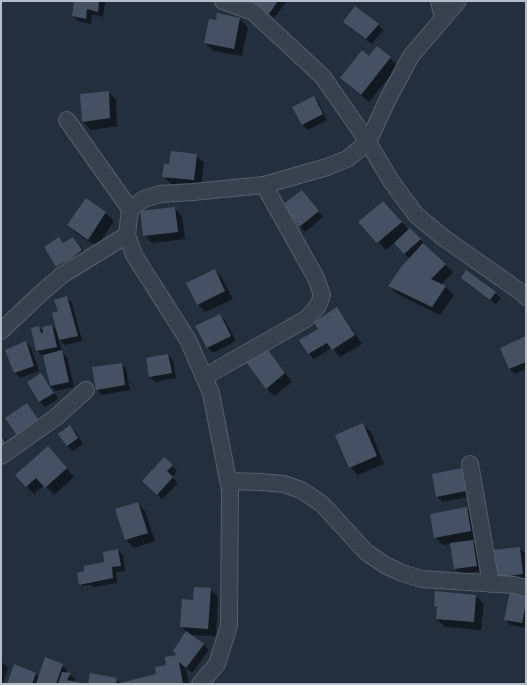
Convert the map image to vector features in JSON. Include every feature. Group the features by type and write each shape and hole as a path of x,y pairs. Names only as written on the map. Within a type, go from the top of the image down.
{"street":[{"path":"224,1 253,12 323,77 416,215 444,238 526,297"},
{"path":"439,1 443,19"},
{"path":"130,209 144,199 160,194 264,184 347,160 368,142 410,56 458,1"},
{"path":"67,120 130,209 127,235 134,255 188,340 211,393 230,490 229,626 216,664 200,684"},
{"path":"204,377 306,318 318,306 322,295 316,278 264,184"},
{"path":"1,331 62,275 127,235"},
{"path":"1,456 55,418 86,390"},
{"path":"470,464 492,584"},
{"path":"228,481 276,483 301,490 322,504 366,552 385,565 402,573 422,579 514,585 526,588"}],"building":[{"path":"74,1 99,1 98,12 87,9 86,19 72,16"},
{"path":"252,1 278,1 269,14"},
{"path":"355,6 379,24 366,39 343,22"},
{"path":"217,13 240,18 234,49 204,43 209,19 216,20"},
{"path":"377,46 391,57 361,95 340,78 362,50 369,56"},
{"path":"109,91 110,118 82,122 80,94"},
{"path":"314,96 323,114 302,125 292,107"},
{"path":"171,151 197,154 194,180 162,177 164,164 169,164"},
{"path":"302,190 319,211 299,227 282,205"},
{"path":"86,198 106,212 88,240 67,225"},
{"path":"383,201 402,222 377,243 358,222"},
{"path":"175,207 178,232 143,236 140,211"},
{"path":"410,228 421,239 404,254 394,243"},
{"path":"59,237 63,243 73,237 82,250 72,258 56,267 44,247"},
{"path":"423,243 446,264 431,279 446,286 432,307 388,286 402,266"},
{"path":"215,269 225,291 197,305 186,283"},
{"path":"466,270 496,292 490,300 461,278"},
{"path":"67,296 78,336 59,340 52,313 58,311 54,300"},
{"path":"337,307 355,335 332,350 327,343 308,354 299,340 318,329 314,322"},
{"path":"220,314 231,336 207,348 195,326"},
{"path":"52,325 57,347 36,351 31,328 39,326 41,333 43,333 42,327"},
{"path":"526,336 526,362 509,369 500,348"},
{"path":"26,341 34,366 14,373 5,350"},
{"path":"266,347 285,373 266,389 246,362"},
{"path":"62,350 69,382 50,386 43,355"},
{"path":"168,354 172,373 149,377 146,358"},
{"path":"122,363 125,385 96,390 92,367"},
{"path":"41,373 54,393 39,402 27,382"},
{"path":"27,403 40,422 18,437 5,418"},
{"path":"363,423 377,456 349,468 335,435"},
{"path":"70,425 78,438 67,446 58,434"},
{"path":"1,435 6,444 1,447"},
{"path":"48,446 67,468 45,488 36,478 26,487 15,475"},
{"path":"164,457 173,465 167,471 173,477 157,495 142,481"},
{"path":"462,468 466,491 436,497 432,474"},
{"path":"138,502 148,533 125,540 115,509"},
{"path":"467,507 471,531 434,538 430,514"},
{"path":"473,540 477,566 454,569 450,543"},
{"path":"520,547 523,574 495,578 492,550"},
{"path":"118,549 121,566 112,567 113,578 79,585 77,573 84,571 84,566 104,562 103,552"},
{"path":"194,587 211,588 208,629 180,627 182,599 193,600"},
{"path":"435,591 476,595 474,622 436,619 437,607 434,606"},
{"path":"510,591 526,595 522,623 504,620"},
{"path":"186,631 204,644 186,668 179,662 183,684 120,684 156,674 155,667 166,665 165,657 177,655 173,651"},
{"path":"45,657 63,664 56,684 36,684"},
{"path":"14,664 36,673 32,684 7,684"},
{"path":"62,672 71,673 67,680 82,684 58,684"},
{"path":"90,673 117,678 116,684 88,684"}]}
